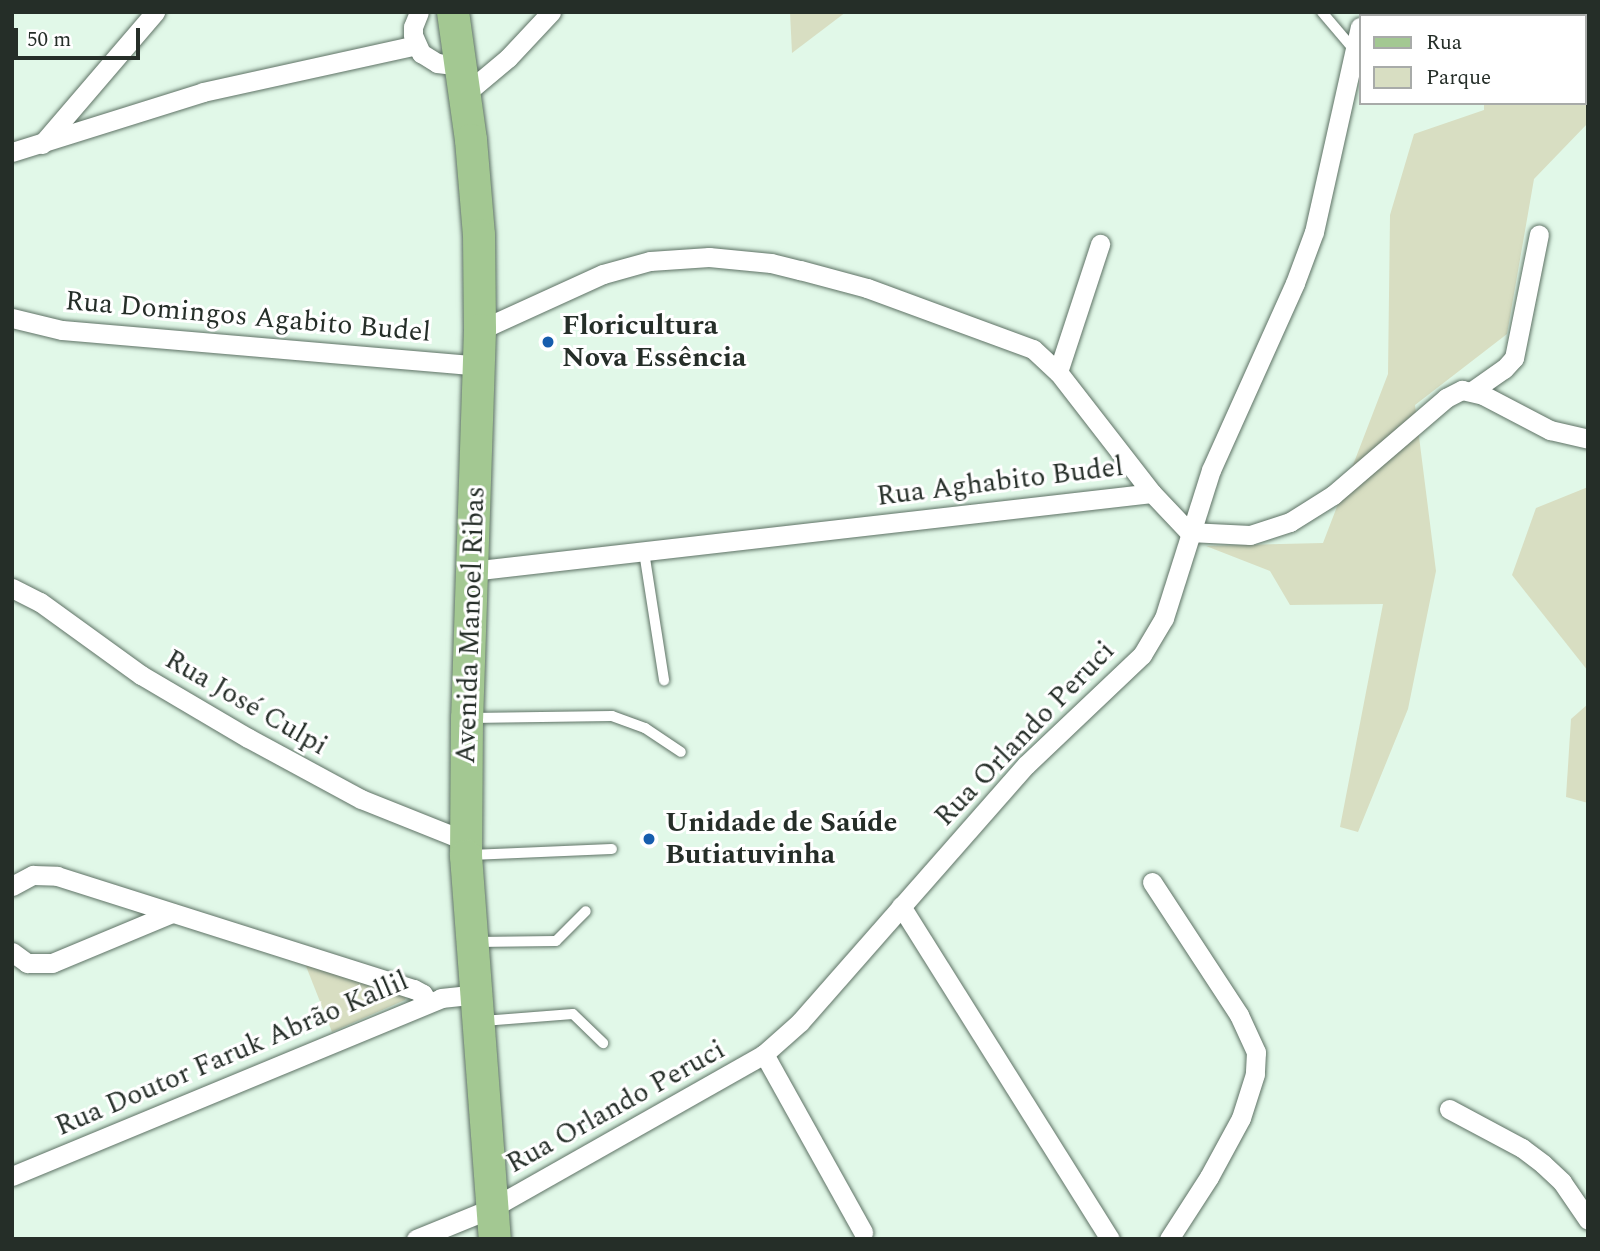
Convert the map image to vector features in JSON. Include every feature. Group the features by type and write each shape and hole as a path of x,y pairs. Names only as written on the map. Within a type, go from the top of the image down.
{"main road":[{"name":"Avenida Manoel Ribas","path":"453,12 480,235 480,330 467,718 466,848 494,1223"}],"street":[{"path":"41,145 155,12"},
{"path":"413,14 412,27 416,45 421,53 463,80 508,58 551,12"},
{"name":"Rua Orlando Peruci","path":"416,1239 494,1223 764,1054 800,1022 1026,765 1142,655 1164,618 1189,532 1230,425 1314,232 1358,40"},
{"path":"12,152 213,89 416,45"},
{"path":"1472,391 1504,369 1514,358 1539,234"},
{"path":"1058,372 1100,244"},
{"path":"480,330 626,266 676,257 780,265 867,288 1033,349 1058,372 1152,493"},
{"name":"Rua Domingos Agabito Budel","path":"12,318 62,330 479,366"},
{"path":"1189,532 1251,535 1290,522 1355,478 1446,398 1462,390 1472,391 1550,430 1588,439"},
{"name":"Rua Aghabito Budel","path":"471,571 1152,493 1189,532"},
{"name":"Rua José Culpi","path":"12,589 40,602 141,675 248,738 361,799 466,848"},
{"path":"12,886 33,875 57,876 420,991 428,1003"},
{"path":"1152,882 1239,1015 1256,1052 1255,1074 1241,1118 1209,1177 1169,1239"},
{"path":"901,906 1110,1239"},
{"path":"20,958 52,963 172,913"},
{"name":"Rua Doutor Faruk Abrão Kallil","path":"12,1176 441,998 478,1008"},
{"path":"764,1054 863,1233"},
{"path":"1449,1109 1522,1148 1543,1164 1562,1182 1588,1220"}],"lane":[{"path":"1322,12 1356,53"},
{"path":"644,552 664,680"},
{"path":"467,718 612,716 645,728 681,752"},
{"path":"466,848 612,849"},
{"path":"472,942 556,942 586,911"},
{"path":"478,1008 573,1014 603,1043"}],"green space":[{"path":"790,12 846,12 792,53"},
{"path":"1588,12 1588,123 1534,179 1507,334 1415,405 1436,571 1408,709 1358,832 1340,827 1383,604 1290,605 1270,571 1206,546 1323,543 1388,374 1390,215 1414,134 1484,110 1484,105 1586,105 1586,14 1472,14"},
{"path":"1588,487 1588,671 1512,575 1536,508"},
{"path":"1588,704 1588,803 1566,797 1571,719"},
{"path":"302,956 406,995 405,1000 332,1032"}],"place":[{"name":"Floricultura Nova Essência","path":"548,342"},
{"name":"Unidade de Saúde Butiatuvinha","path":"649,839"}]}
